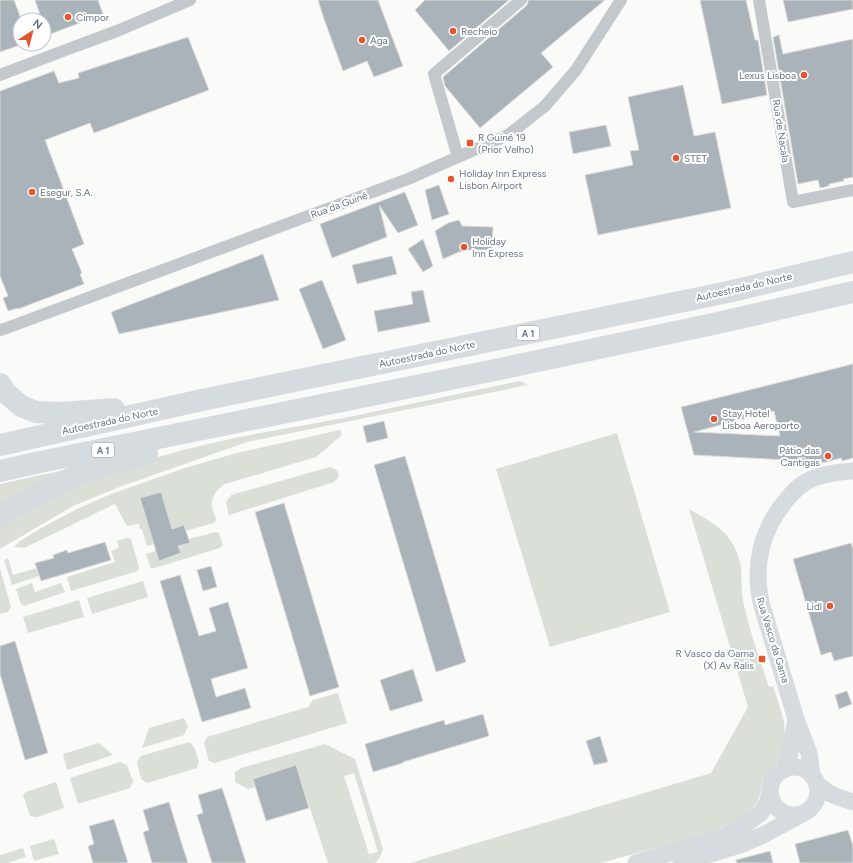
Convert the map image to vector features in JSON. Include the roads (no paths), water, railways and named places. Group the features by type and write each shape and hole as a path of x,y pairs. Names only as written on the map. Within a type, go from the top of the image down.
{"highway":[{"name":"Autoestrada do Norte","path":"0,445 202,400 728,292 853,262"},
{"name":"A 1","path":"0,472 35,463 668,334 853,292"},
{"path":"0,384 6,393 21,406 36,412 61,413 202,400"},
{"path":"0,516 22,502 59,483 92,470 176,444 205,428"}],"street":[{"path":"0,75 117,31 190,0"},
{"path":"458,157 434,74 521,0"},
{"name":"Rua de Nacala","path":"759,0 793,202 853,190"},
{"name":"Rua da Guiné","path":"0,330 4,330 408,179 508,135 545,106 576,70 618,1"},
{"name":"Rua Vasco da Gama","path":"814,779 809,753 796,718 759,596 757,572 764,537 774,517 786,500 807,481 822,475 853,471"},
{"name":"Rua Vasco da Gama","path":"784,770 790,754 796,718"},
{"path":"636,863 724,837 743,826 761,813 767,803 771,783 776,775 790,768 802,769 807,772 824,790 834,796 853,802"},
{"path":"681,863 744,844 810,809 816,802 818,793 814,779"},
{"path":"770,792 771,799 780,811 794,815 802,814"}],"place":[{"name":"Cimpor","path":"68,17"},
{"name":"Recheio","path":"453,31"},
{"name":"Aga","path":"362,40"},
{"name":"Lexus Lisboa","path":"804,75"},
{"name":"R Guiné 19 (Prior Velho)","path":"470,143"},
{"name":"STET","path":"676,158"},
{"name":"Holiday Inn Express Lisbon Airport","path":"451,179"},
{"name":"Esegur, S.A.","path":"32,192"},
{"name":"Holiday Inn Express","path":"464,247"},
{"name":"Stay Hotel Lisboa Aeroporto","path":"714,419"},
{"name":"Pátio das Cantigas","path":"828,456"},
{"name":"Lidl","path":"830,606"},
{"name":"R Vasco da Gama (X) Av Ralis","path":"762,659"}]}
